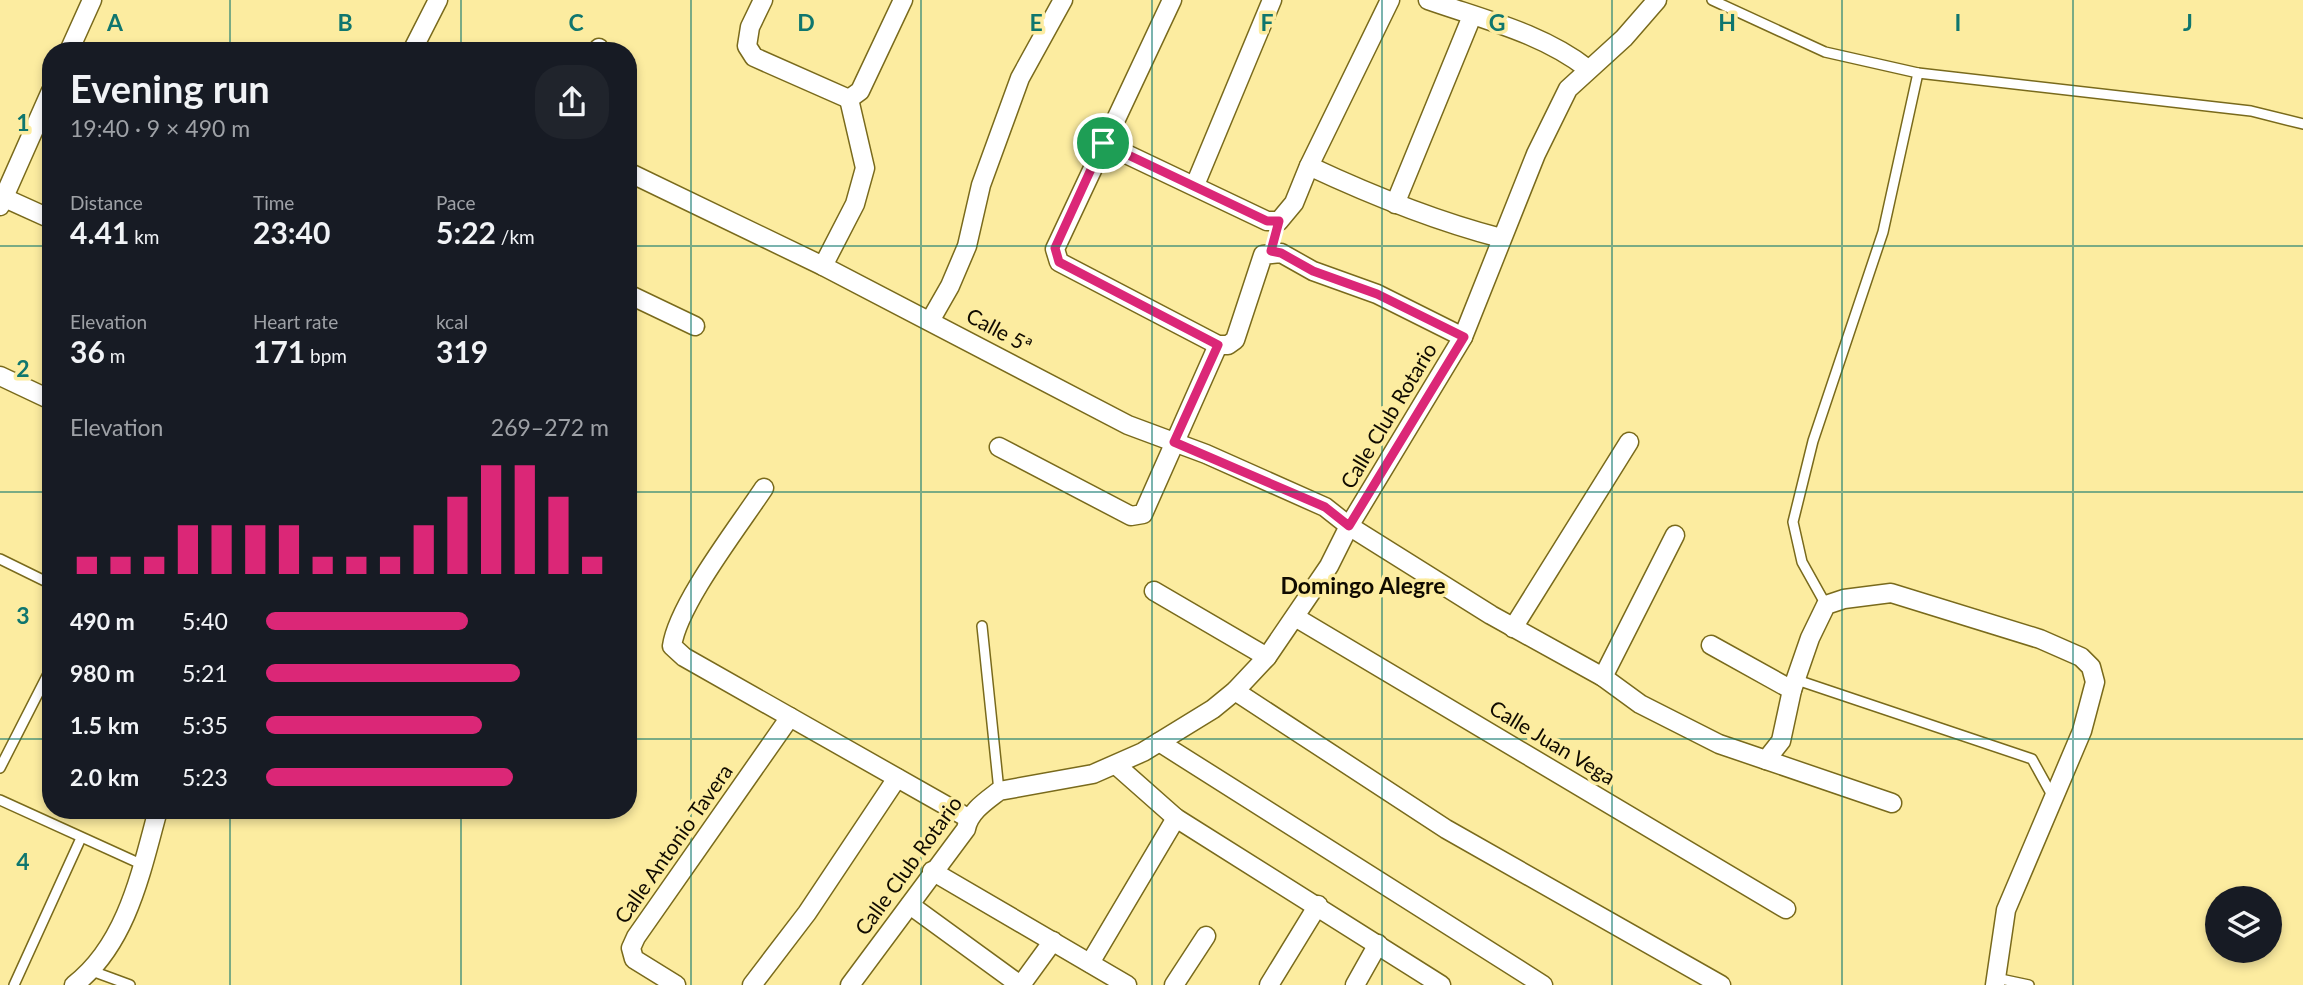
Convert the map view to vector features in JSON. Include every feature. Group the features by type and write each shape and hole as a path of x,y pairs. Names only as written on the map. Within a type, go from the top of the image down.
{"street":[{"path":"73,42 92,0"},
{"path":"417,42 438,0"},
{"path":"763,0 750,27 747,46 754,57 849,99"},
{"path":"849,99 860,91 902,0"},
{"path":"930,320 950,286 967,246 981,185 1020,78 1063,0"},
{"path":"1172,0 1055,248 1059,262 1218,345 1228,345 1235,340 1263,254 1271,251 1281,253 1313,271 1377,294 1464,337"},
{"path":"1195,185 1272,0"},
{"path":"1271,251 1279,221 1294,203 1309,166 1390,0"},
{"path":"1428,0 1565,51 1588,69"},
{"name":"Calle Club Rotario","path":"850,985 932,871 966,829 968,818 999,791 1062,782 1116,765 1159,742 1235,691 1267,657 1329,566 1349,526 1464,337 1536,154 1563,100 1588,69 1624,38 1657,0"},
{"path":"1395,204 1472,16"},
{"path":"823,266 855,204 865,168 849,99"},
{"path":"42,114 1,200 42,216"},
{"path":"1103,143 1267,221 1279,221"},
{"path":"1309,166 1395,204 1461,228 1502,238"},
{"name":"Calle 5ª","path":"637,176 930,320 1128,425 1325,507 1349,526 1513,628 1603,677 1640,704 1718,744 1892,803"},
{"path":"637,298 695,326"},
{"path":"999,447 1132,516 1139,517 1143,514 1218,345"},
{"path":"0,376 42,396"},
{"path":"1513,628 1629,442"},
{"path":"764,488 711,566 674,631 672,646 684,657 968,818"},
{"path":"1603,677 1675,535"},
{"path":"1154,591 1267,657"},
{"path":"1766,760 1781,741 1794,685 1810,638 1826,605 1844,599 1891,593 2039,639 2081,657 2091,667 2095,682 2093,695 2082,732 2006,910 1996,981"},
{"name":"Calle Juan Vega","path":"1295,617 1786,909"},
{"path":"1711,645 1794,685"},
{"path":"1235,691 1446,829 1721,985"},
{"name":"Calle Antonio Tavera","path":"676,985 634,959 631,948 636,937 790,717"},
{"path":"1159,742 1543,985"},
{"path":"1116,765 1176,818 1318,905 1441,985"},
{"path":"752,985 807,913 897,778"},
{"path":"1090,963 1176,818"},
{"path":"74,985 92,971 124,920 156,819"},
{"path":"932,871 1126,985"},
{"path":"910,905 1021,985 1053,941"},
{"path":"1269,985 1318,905"},
{"path":"1174,985 1206,936"},
{"path":"1355,985 1378,944"}],"lane":[{"path":"1712,0 1825,52 1918,73 2252,111 2303,124"},
{"path":"1826,605 1802,562 1793,522 1813,440 1883,232 1918,73"},
{"path":"0,559 42,579"},
{"path":"982,626 999,791"},
{"path":"1794,685 2032,759 2054,799"},
{"path":"0,768 42,686"},
{"path":"0,800 143,865"},
{"path":"14,985 80,838"},
{"path":"92,971 130,985"},
{"path":"1996,981 2029,985"}],"district":[{"name":"Domingo Alegre","path":"1363,586"}],"route":[{"path":"1103,143 1267,221 1279,221 1271,251 1281,253 1313,271 1377,294 1464,337 1349,526 1325,507 1174,442 1218,345 1156,310 1059,262 1056,255 1055,248 1103,143"}]}
